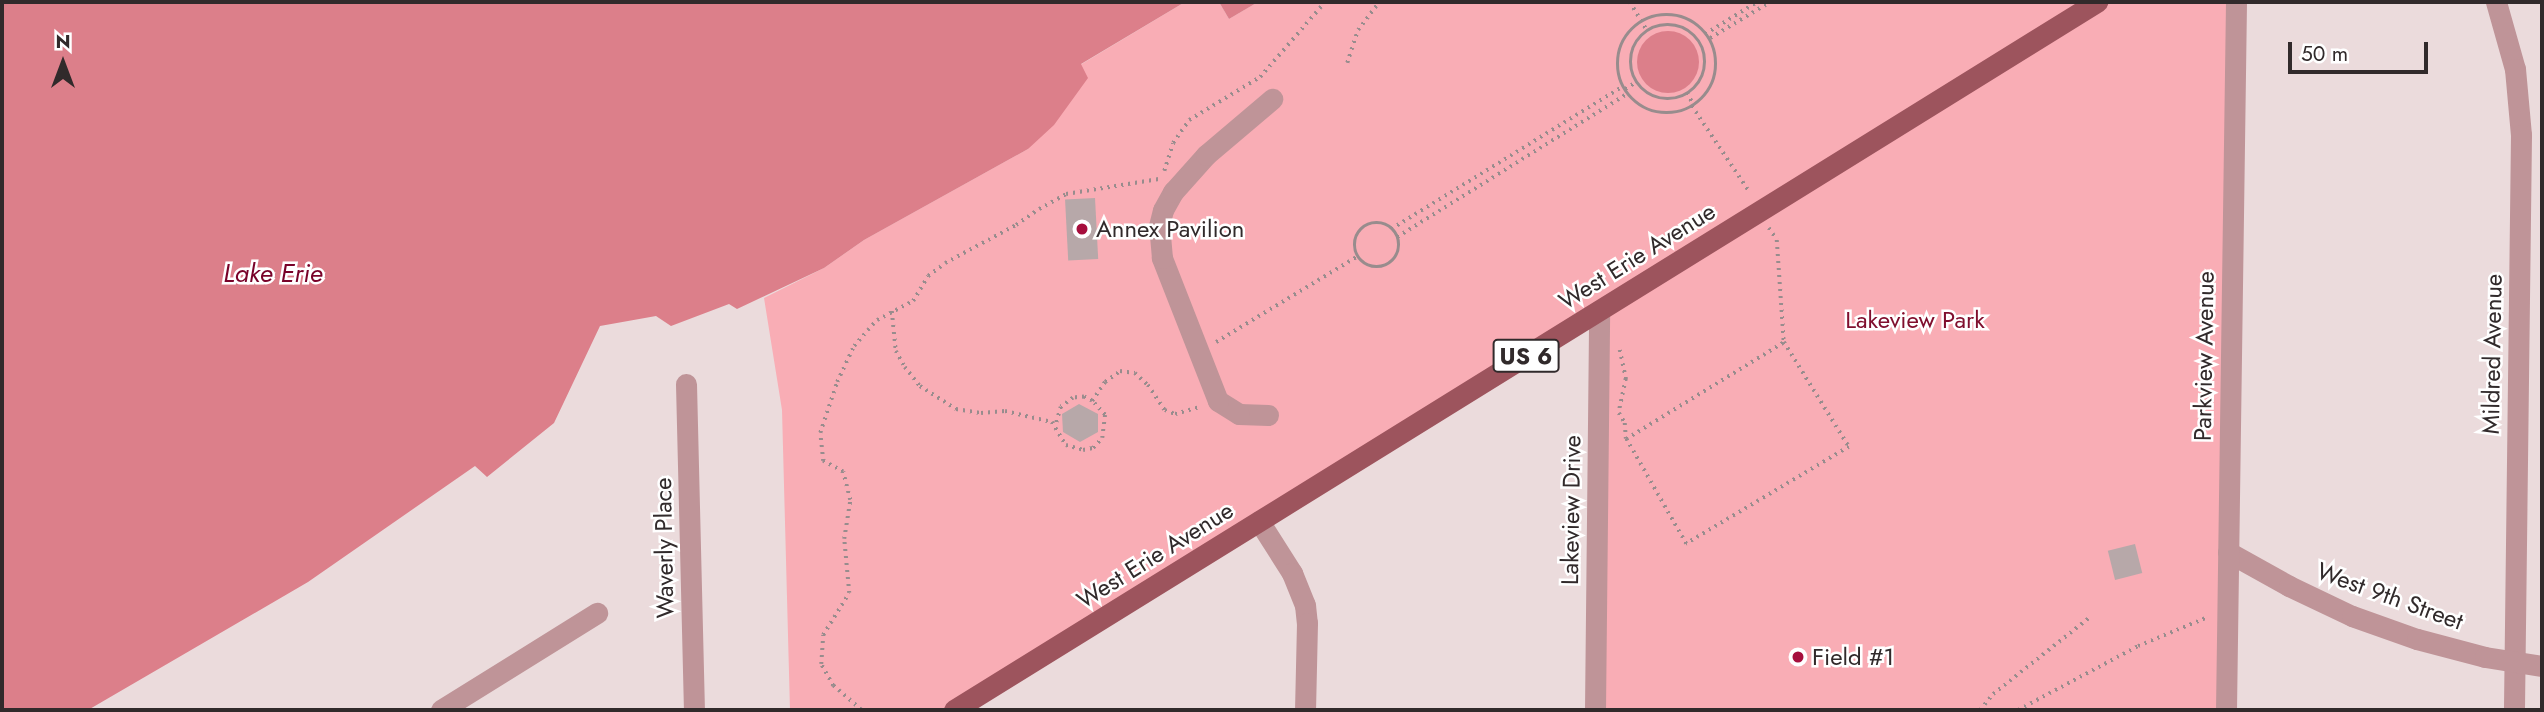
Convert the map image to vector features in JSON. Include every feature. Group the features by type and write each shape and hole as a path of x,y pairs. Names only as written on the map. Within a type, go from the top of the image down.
{"main road":[{"name":"West Erie Avenue","path":"954,710 2097,2"}],"street":[{"name":"Parkview Avenue","path":"2226,710 2236,2"},
{"name":"Mildred Avenue","path":"2496,2 2515,69 2521,135 2514,710"},
{"path":"1268,415 1239,414 1218,401 1162,258 1159,226 1163,210 1173,192 1206,155 1272,99"},
{"name":"Lakeview Drive","path":"1595,710 1599,311"},
{"name":"Waverly Place","path":"686,384 694,710"},
{"path":"1259,521 1292,573 1305,605 1306,710"},
{"name":"West 9th Street","path":"2228,552 2288,586 2352,615 2417,639 2515,663 2542,666"},
{"path":"440,710 597,613"}],"path":[{"path":"861,710 833,686 821,664 823,635 849,593 844,539 850,500 843,472 823,461 820,433 837,382 854,346 877,320 912,301 928,276 945,263 1066,194 1135,181 1162,180 1173,143 1189,120 1261,77 1325,2"},
{"path":"1347,63 1358,30 1379,2"},
{"path":"1630,2 1648,31"},
{"path":"1699,42 1755,2 1758,9"},
{"path":"1708,36 1770,2"},
{"path":"1667,15 1684,18 1708,36 1716,68 1713,84 1693,106 1662,113 1647,109 1626,89 1619,72 1619,55 1625,39 1643,22 1667,15"},
{"path":"1671,25 1682,28 1699,42 1704,68 1700,80 1686,93 1668,99 1656,97 1636,82 1631,59 1634,47 1648,31 1671,25"},
{"path":"1397,237 1567,131 1636,82"},
{"path":"1391,229 1563,124 1626,89"},
{"path":"1686,93 1749,191"},
{"path":"1563,124 1567,131"},
{"path":"1513,154 1518,161"},
{"path":"1458,188 1463,196"},
{"path":"1376,223 1391,229 1397,237 1398,252 1384,266 1369,266 1358,256 1356,241 1364,228 1376,223"},
{"path":"1618,344 1625,372 1619,413 1625,423 1626,439 1686,544 1849,447 1784,342 1777,240 1769,228"},
{"path":"1198,350 1222,340 1358,256"},
{"path":"892,311 896,351 912,377 933,396 956,409 981,413 1005,411 1056,424"},
{"path":"1626,439 1784,342"},
{"path":"1092,401 1105,382 1120,372 1135,373 1149,384 1165,410 1175,414 1218,401"},
{"path":"1084,397 1103,410 1105,423 1102,438 1093,448 1083,450 1066,445 1060,439 1056,424 1061,407 1073,398 1084,397"},
{"path":"1980,710 1993,694 2090,617"},
{"path":"2018,710 2138,646 2208,617"}],"green space":[{"name":"Lakeview Park","path":"1185,2 1219,2 1229,19 1258,2 2236,2 2226,710 1595,710 1599,312 954,710 790,710 782,410 764,298 824,268 864,240 1028,149 1080,65"}],"water":[{"name":"Lake Erie","path":"2,2 1185,2 1081,64 1088,78 1054,125 1028,149 864,240 824,268 737,309 729,304 671,326 656,316 600,326 554,423 487,477 475,466 308,582 88,710 2,710"},
{"path":"1219,2 1258,2 1229,19"},
{"path":"1668,31 1690,40 1699,62 1690,84 1668,93 1646,84 1637,62 1646,40"}],"building":[{"name":"Annex Pavilion","path":"1095,198 1098,259 1068,260 1065,200"},
{"path":"1079,404 1098,414 1098,432 1080,442 1063,432 1062,414"},
{"path":"2135,544 2142,573 2115,580 2108,551"}],"place":[{"name":"Annex Pavilion","path":"1082,229"},
{"name":"Field #1","path":"1798,657"}]}
